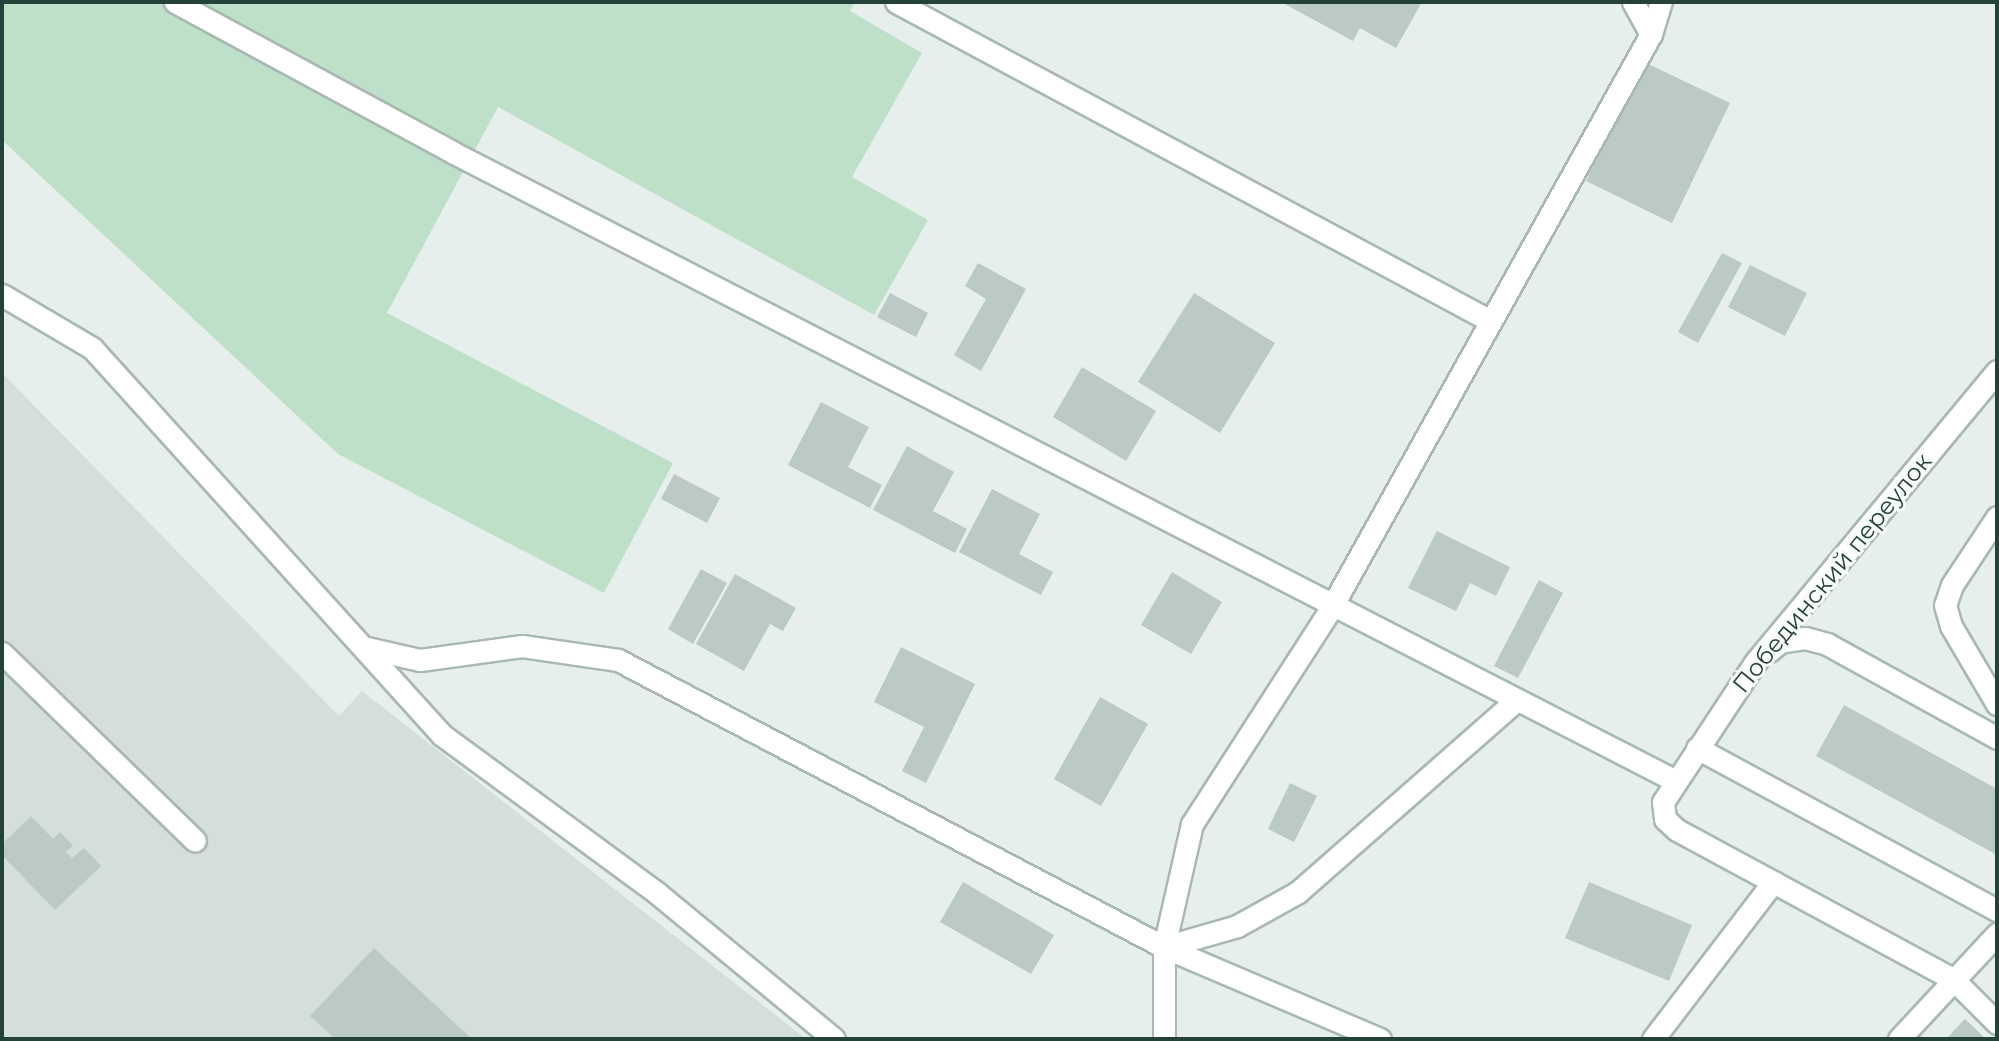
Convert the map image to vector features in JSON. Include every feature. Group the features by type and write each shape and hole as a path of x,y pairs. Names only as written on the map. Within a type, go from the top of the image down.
{"street":[{"path":"175,2 452,152 1331,608 1674,780"},
{"path":"897,2 1487,320"},
{"path":"1633,2 1651,34"},
{"path":"1164,1039 1164,947 1192,824 1331,608 1487,320 1651,34 1661,2"},
{"path":"2,295 92,348 367,648 442,735 657,893 834,1039"},
{"name":"Побединский переулок","path":"1773,882 1665,819 1663,802 1674,780 1756,661 1997,371"},
{"path":"1997,517 1952,585 1945,605 1951,626 1997,704"},
{"path":"1756,661 1780,642 1805,639 1827,644 1997,738"},
{"path":"367,648 420,660 522,646 618,660 1164,947 1380,1039"},
{"path":"2,653 195,841"},
{"path":"1164,947 1237,926 1298,892 1514,702"},
{"path":"1696,748 1997,910"},
{"path":"1653,1039 1773,882 1954,980 1997,1023"},
{"path":"1899,1039 1997,934"}],"shaded area":[{"path":"2,373 339,716 362,691 806,1039 2,1039"}],"green space":[{"path":"2,2 855,2 850,11 922,53 852,177 928,220 874,315 498,107 387,313 673,463 604,593 338,454 2,140"}],"building":[{"path":"1281,2 1422,2 1396,48 1360,28 1353,41"},
{"path":"1644,62 1730,103 1672,223 1586,181"},
{"path":"1722,253 1742,263 1698,343 1678,332"},
{"path":"978,263 1026,289 981,371 954,355 986,299 965,286"},
{"path":"1750,265 1807,293 1785,336 1728,307"},
{"path":"890,293 928,313 916,337 877,317"},
{"path":"1194,293 1275,343 1220,433 1138,382"},
{"path":"1082,367 1156,411 1126,461 1053,417"},
{"path":"821,402 869,427 848,467 882,485 870,508 788,465"},
{"path":"907,446 954,472 933,511 967,529 955,553 873,510"},
{"path":"674,474 720,498 707,523 661,499"},
{"path":"992,489 1040,514 1019,554 1053,572 1041,595 959,552"},
{"path":"1437,531 1510,567 1496,596 1470,583 1456,611 1408,588"},
{"path":"701,569 727,583 693,644 668,629"},
{"path":"1172,572 1222,602 1191,654 1141,625"},
{"path":"735,574 796,608 783,631 770,624 744,671 696,644"},
{"path":"1539,580 1563,593 1518,678 1494,666"},
{"path":"901,647 975,684 926,783 902,771 924,727 874,702"},
{"path":"1100,697 1148,724 1101,806 1054,779"},
{"path":"1844,705 1997,789 1997,855 1816,756"},
{"path":"1290,783 1317,796 1294,842 1268,829"},
{"path":"31,816 53,839 60,832 73,845 66,852 72,858 84,848 101,866 55,910 2,855 2,844"},
{"path":"963,882 1054,935 1031,974 940,922"},
{"path":"1589,882 1692,925 1669,981 1565,938"},
{"path":"374,948 472,1039 335,1039 310,1016"},
{"path":"1965,1019 1986,1039 1946,1039"}]}
